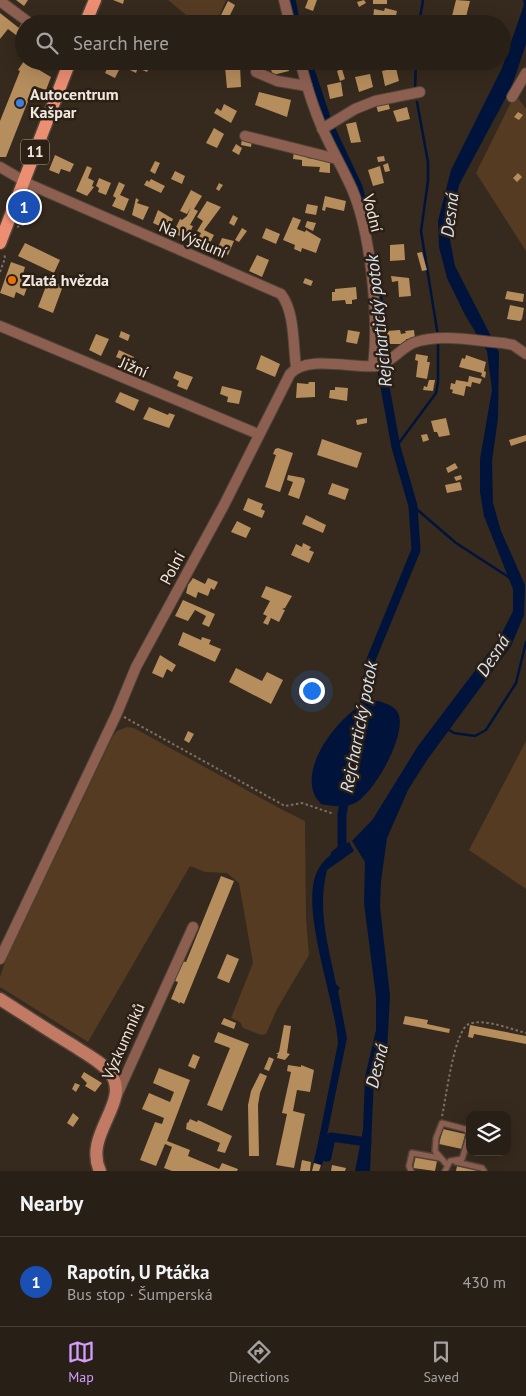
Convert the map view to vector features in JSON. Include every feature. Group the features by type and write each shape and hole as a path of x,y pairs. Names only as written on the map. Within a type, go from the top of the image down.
{"main road":[{"path":"89,15 95,0"},
{"name":"11","path":"1,235 67,70"}],"street":[{"path":"284,0 288,15"},
{"path":"0,1 19,15"},
{"name":"Vodní","path":"303,70 324,128 352,190 367,250 373,286 375,349 379,365"},
{"path":"256,72 277,81 307,86"},
{"path":"512,97 526,73"},
{"path":"324,128 355,109 375,101 420,92"},
{"path":"244,136 337,158"},
{"name":"Na Výsluní","path":"0,167 24,181 281,294 286,301 289,312 296,367"},
{"name":"Jižní","path":"0,326 258,434"},
{"path":"296,367 308,364 379,365 413,343 438,340 503,343 513,345 526,354"},
{"name":"Polní","path":"0,958 117,713 136,667 224,505 258,434 290,374 296,367"},
{"name":"Výzkumníků","path":"100,1171 96,1158 97,1143 193,927"},
{"path":"0,999 105,1067 115,1080 116,1098"}],"lane":[{"path":"456,1162 462,1159 470,1133 465,1129 442,1123 435,1151 446,1168 450,1161 482,1168 484,1171"},
{"path":"411,1171 409,1166 412,1154 440,1158"}],"path":[{"path":"117,713 285,806 302,803 334,814"},
{"path":"440,1125 457,1040 464,1026 470,1023 484,1023 526,1033"}],"shaded area":[{"path":"168,0 226,0 219,15 186,15"},
{"path":"515,94 526,109 526,251 476,173"},
{"path":"127,727 134,728 305,821 306,918 309,955 277,1009 266,1034 261,1035 243,1028 240,1022 231,1018 253,963 239,883 227,873 205,872 190,866 88,1042 0,987 0,977 5,962 113,736 117,731"},
{"path":"526,741 526,889 469,850"}],"water":[{"name":"Desná","path":"523,0 526,0 526,44 511,88 459,185 450,223 450,240 455,266 499,352 498,418 492,461 493,503 501,531 525,585 524,615 511,646 427,760 408,790 387,838 381,881 380,907 390,996 387,1050 374,1077 370,1171 355,1171 363,1130 365,1077 376,1030 376,997 364,903 365,862 352,841 373,819 418,746 499,639 513,611 513,589 484,516 480,492 480,459 492,390 487,351 465,315 447,278 439,247 438,221 451,170 501,70 511,70 511,42 524,5"},
{"path":"379,701 395,709 400,722 394,748 380,776 363,797 351,805 334,806 321,804 313,792 312,778 315,763 322,748 331,734 353,710 366,702"},
{"path":"349,842 354,851 327,870 324,885 323,913 327,941 336,984 340,988 338,991 347,1038 322,1159 315,1158 338,1043 336,1025 316,933 313,890 316,874 322,864 334,852"}],"building":[{"path":"16,0 28,0 24,6"},
{"path":"113,0 124,0 123,4"},
{"path":"308,0 317,0 313,11 305,8"},
{"path":"364,0 366,3 359,7 357,2"},
{"path":"373,0 387,0 387,4 373,4"},
{"path":"456,0 470,1 466,15 452,15"},
{"path":"228,1 235,5 230,15 221,15"},
{"path":"385,8 397,11 396,15 373,15 374,9 384,11"},
{"path":"0,13 15,25 15,34 8,29 0,39"},
{"path":"18,70 39,70 51,77 46,90 34,86 6,157 0,157 0,121 20,71"},
{"path":"106,70 119,70 115,78 105,73"},
{"path":"225,70 240,70 241,87 227,88"},
{"path":"271,70 289,71 273,75"},
{"path":"342,70 345,79 340,81 337,71"},
{"path":"396,70 399,81 385,86 382,71"},
{"path":"370,74 373,87 359,92 355,77"},
{"path":"341,82 343,96 330,99 327,85"},
{"path":"259,92 291,100 287,117 255,105"},
{"path":"388,102 390,109 378,112 376,105"},
{"path":"224,104 237,111 231,123 214,113 217,108 221,111"},
{"path":"407,107 410,119 397,122 393,111"},
{"path":"518,112 523,115 519,120 514,117"},
{"path":"356,122 361,142 351,143 346,124"},
{"path":"214,128 224,134 217,148 206,143"},
{"path":"242,139 252,141 251,147 241,145"},
{"path":"236,144 242,148 239,155 232,151"},
{"path":"294,150 307,153 307,158 330,161 330,173 319,172 320,167 302,166 302,160 293,159"},
{"path":"55,155 74,164 70,172 61,169 59,174 49,170"},
{"path":"384,156 385,161 378,162 377,157"},
{"path":"155,161 160,163 155,174 150,171"},
{"path":"388,163 390,171 385,172 383,165"},
{"path":"87,166 92,168 88,178 94,181 92,186 94,187 87,196 76,191"},
{"path":"380,166 384,183 373,186 368,170"},
{"path":"175,171 185,176 182,184 171,179"},
{"path":"518,173 522,177 517,182 513,178"},
{"path":"99,178 111,183 106,195 98,192 99,188 96,186"},
{"path":"151,179 165,186 161,193 144,185 147,180 149,182"},
{"path":"119,182 125,185 120,195 129,199 124,211 112,206 116,198 113,196"},
{"path":"219,183 223,185 219,191 216,189"},
{"path":"191,190 202,196 194,209 198,211 190,225 193,226 187,239 173,233 180,219 182,220 187,216 191,207 187,214 180,211"},
{"path":"325,196 346,201 344,211 326,207 325,211 322,210"},
{"path":"136,198 139,200 137,203 149,207 143,220 132,215"},
{"path":"207,201 221,207 204,230 214,235 208,247 197,242 201,233 197,231 203,221 197,217"},
{"path":"307,204 318,206 316,215 305,213"},
{"path":"158,210 173,219 168,230 153,223"},
{"path":"233,215 238,218 234,226 229,223"},
{"path":"293,217 301,220 297,229 305,232 306,230 321,239 316,253 302,248 301,252 294,249 295,245 283,240"},
{"path":"307,221 316,223 313,231 305,227"},
{"path":"242,228 247,231 239,242 235,240"},
{"path":"266,228 280,234 276,244 262,238"},
{"path":"222,238 234,241 228,255 217,250"},
{"path":"25,243 60,260 54,273 18,256"},
{"path":"404,244 405,260 390,261 390,245"},
{"path":"422,252 427,270 422,271 417,253"},
{"path":"257,255 269,260 262,277 249,271"},
{"path":"11,262 25,267 21,281 25,278 29,282 24,296 16,292 14,298 0,293"},
{"path":"391,276 409,278 411,296 399,297 398,281 392,282"},
{"path":"305,278 313,281 311,286 303,283"},
{"path":"48,281 63,286 53,313 38,307"},
{"path":"356,287 357,299 352,300 352,304 346,304 345,300 332,301 332,292 335,292 335,289"},
{"path":"507,291 524,294 523,302 505,299"},
{"path":"510,305 524,308 520,321 507,319"},
{"path":"348,330 360,332 357,344 346,342"},
{"path":"400,330 401,334 406,333 405,331 414,330 415,339 406,339 406,344 387,344 387,331"},
{"path":"121,331 130,335 128,341 119,337"},
{"path":"96,334 109,339 101,356 89,350"},
{"path":"119,350 134,357 131,370 119,364 121,359 116,357"},
{"path":"416,354 428,356 427,362 430,362 427,379 416,377 418,361 415,360"},
{"path":"261,355 280,364 275,377 256,369"},
{"path":"466,355 486,362 485,378 481,376 482,373 459,367 462,358 465,359"},
{"path":"176,371 193,377 187,390 177,386 179,381 173,378"},
{"path":"469,376 482,379 480,384 472,382 471,387 466,386 464,396 452,393 453,390 450,389 451,383 455,384 456,380 468,382"},
{"path":"429,380 435,380 433,391 423,390 424,386 427,387"},
{"path":"309,382 315,382 315,397 296,398 297,383 308,384"},
{"path":"222,386 242,391 239,404 227,402 228,397 220,394"},
{"path":"335,387 348,388 347,401 329,398 330,390 335,390"},
{"path":"120,392 139,400 134,411 115,402"},
{"path":"149,407 168,415 169,413 175,415 169,428 143,419"},
{"path":"367,418 367,423 357,425 356,420"},
{"path":"446,418 450,435 439,437 437,432 434,432 431,421"},
{"path":"427,434 429,440 423,442 421,435"},
{"path":"526,435 526,441 511,446 509,440"},
{"path":"322,439 362,453 357,468 317,455"},
{"path":"278,448 293,453 280,492 265,487 276,455 273,454 275,449"},
{"path":"455,463 458,468 448,473 446,468"},
{"path":"288,475 304,478 305,481 299,499 288,495 293,482 287,480"},
{"path":"461,475 462,479 456,481 454,477"},
{"path":"460,482 462,490 447,493 445,485"},
{"path":"332,483 349,489 345,500 328,494"},
{"path":"248,498 263,504 261,509 265,511 262,518 243,510"},
{"path":"306,515 326,525 323,533 302,524"},
{"path":"237,521 251,528 246,538 231,532"},
{"path":"303,543 311,547 309,550 314,552 309,563 291,555 296,544 302,547"},
{"path":"193,578 205,584 208,578 218,582 214,590 211,588 208,596 198,592 196,598 186,593 188,585"},
{"path":"266,586 292,596 285,608 282,609 285,610 279,622 271,618 268,625 263,623 267,616 263,614 270,601 261,597"},
{"path":"183,600 215,614 209,627 202,624 206,616 195,610 188,621 175,616"},
{"path":"183,632 201,640 202,637 211,640 209,644 221,649 215,662 178,645"},
{"path":"160,655 176,665 172,672 167,669 163,678 152,673"},
{"path":"236,668 262,681 267,672 283,680 271,704 229,682"},
{"path":"188,731 194,734 189,743 184,740"},
{"path":"221,876 234,881 184,1004 180,1002 179,1004 171,999 178,982 175,981 178,970 182,961 186,962"},
{"path":"227,954 239,959 229,983 217,978"},
{"path":"405,1016 428,1020 427,1024 450,1029 449,1033 403,1024"},
{"path":"224,1018 236,1023 234,1029 221,1024"},
{"path":"284,1025 291,1026 287,1053 290,1054 285,1060 277,1058 278,1054 276,1054 279,1052"},
{"path":"470,1025 526,1036 526,1044 474,1034 473,1038 468,1037"},
{"path":"218,1032 249,1044 222,1111 207,1105 230,1048 214,1042"},
{"path":"193,1054 200,1057 195,1069 188,1066"},
{"path":"269,1057 274,1059 269,1071 264,1069"},
{"path":"288,1065 301,1067 301,1065 314,1070 310,1092 297,1090 293,1111 305,1114 294,1168 276,1165 287,1114 282,1113 291,1072 287,1071"},
{"path":"159,1068 190,1080 167,1141 190,1150 188,1156 219,1169 222,1163 238,1169 237,1171 172,1171 164,1168 172,1147 165,1144 156,1166 140,1160 155,1122 162,1124 164,1118 142,1109 149,1093 170,1102 174,1092 153,1083"},
{"path":"84,1072 102,1083 95,1092 85,1086 87,1083 81,1077"},
{"path":"260,1073 267,1076 260,1093 258,1105 259,1156 249,1156 248,1105 251,1091"},
{"path":"75,1083 80,1085 76,1092 72,1089"},
{"path":"73,1113 79,1118 73,1127 67,1123"},
{"path":"190,1119 197,1122 198,1120 232,1136 225,1153 217,1151 220,1143 186,1129 187,1122"},
{"path":"443,1129 465,1134 462,1149 439,1144"},
{"path":"416,1156 437,1161 435,1171 413,1168"},
{"path":"302,1160 311,1162 310,1171 300,1171"},
{"path":"314,1163 321,1165 319,1171 312,1171"},
{"path":"332,1165 346,1168 345,1171 331,1171"},
{"path":"457,1166 477,1170 477,1171 456,1171"}],"waterway":[{"name":"Rejchartický potok","path":"291,0 294,15"},
{"path":"420,15 423,0"},
{"name":"Rejchartický potok","path":"310,70 327,121 358,187 364,210"},
{"path":"415,90 416,70"},
{"path":"417,102 428,162 428,181 421,231 438,336"},
{"name":"Rejchartický potok","path":"376,277 379,306"},
{"name":"Rejchartický potok","path":"363,713 370,662 416,550 413,506 396,447 380,360 379,334"},
{"path":"396,447 436,393 438,382 438,344"},
{"path":"413,506 456,543 510,578"},
{"path":"446,728 454,733 475,736 486,730 516,683 526,642"},
{"name":"Rejchartický potok","path":"335,855 342,849 342,814 346,794"},
{"path":"320,1156 327,1157 331,1137 367,1142"},
{"name":"Rejchartický potok","path":"318,1163 322,1147"}],"place":[{"name":"Autocentrum Kašpar","path":"20,103"},
{"name":"Rapotín, U Ptáčka","path":"24,207"},
{"name":"Zlatá hvězda","path":"12,280"}]}
